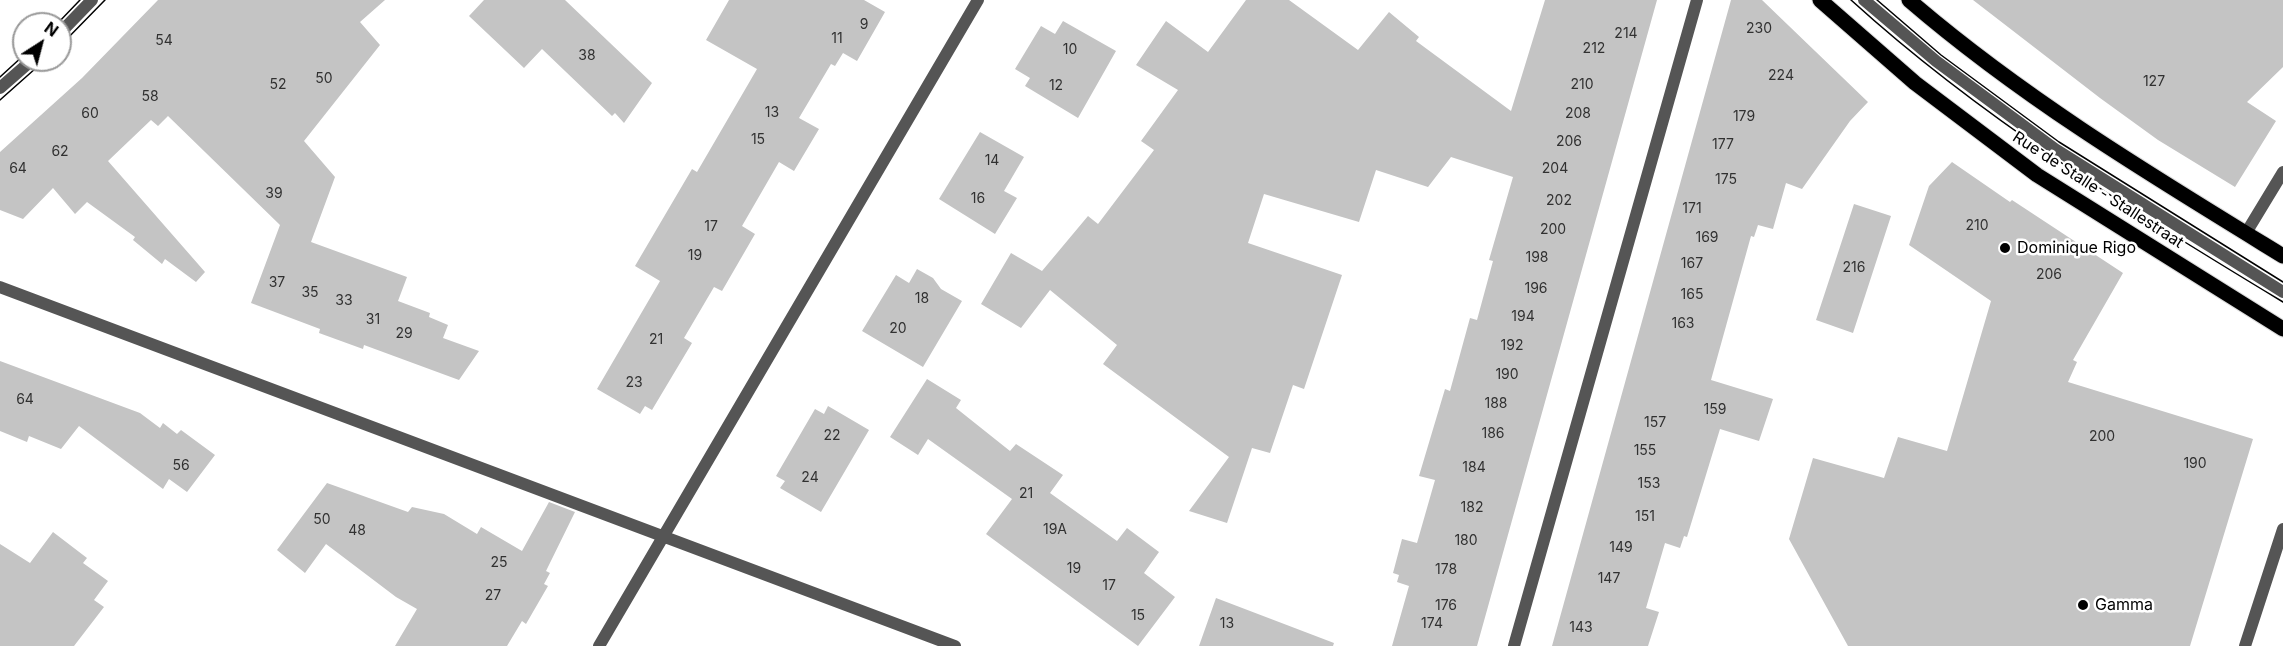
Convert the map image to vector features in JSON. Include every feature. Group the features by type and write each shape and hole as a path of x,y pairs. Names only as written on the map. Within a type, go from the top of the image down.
{"main road":[{"name":"Rue de Stalle - Stallestraat","path":"1820,0 1915,83 2037,175 2283,329"},
{"path":"1909,0 1955,40 2071,125 2283,256"}],"street":[{"path":"72,21 92,0"},
{"path":"599,646 978,0"},
{"path":"1514,646 1697,0"},
{"name":"Rue de Stalle - Stallestraat","path":"1864,0 1936,61 2055,149 2283,292"},
{"path":"0,88 18,72"},
{"path":"2246,233 2283,172"},
{"path":"0,286 955,646"},
{"path":"2246,646 2283,529"}],"building":[{"path":"158,0 385,0 360,22 380,45 304,141 335,177 311,242 407,277 398,301 430,313 429,317 448,325 443,338 479,351 459,380 364,345 363,349 319,333 320,329 251,303 280,225 168,116 158,126 151,120 108,161 205,272 196,282 165,259 162,264 133,240 135,237 87,202 75,214 53,188 23,219 0,210 0,152 82,78"},
{"path":"484,0 565,0 652,83 624,123 615,113 612,116 542,49 524,68 469,16"},
{"path":"729,0 864,0 885,12 857,61 843,53 835,66 831,64 799,118 819,129 794,171 779,162 742,226 755,234 722,291 714,287 684,338 692,343 652,410 645,406 640,414 597,389 660,281 635,266 692,169 697,172 757,69 706,40"},
{"path":"1246,0 1289,0 1358,50 1389,12 1419,37 1416,41 1511,111 1545,0 1657,0 1477,646 1392,646 1409,586 1397,582 1399,575 1393,573 1402,539 1417,543 1435,480 1419,476 1445,389 1450,391 1470,318 1477,320 1493,261 1489,260 1513,177 1451,157 1428,187 1376,170 1359,222 1264,194 1248,243 1342,275 1304,389 1293,385 1270,453 1252,448 1227,523 1189,511 1229,457 1103,364 1117,345 1050,290 1021,328 981,304 1011,253 1042,271 1088,216 1098,224 1154,150 1141,141 1178,90 1136,65 1166,21 1208,52"},
{"path":"1731,0 1762,0 1868,102 1850,121 1802,189 1786,183 1773,229 1758,225 1754,237 1751,236 1711,380 1773,399 1759,441 1720,429 1687,537 1684,536 1680,548 1665,543 1646,608 1659,612 1648,646 1552,646"},
{"path":"1973,0 2283,0 2283,67 2247,102 2276,121 2235,187 2158,140"},
{"path":"1063,21 1116,51 1078,118 1025,86 1030,78 1015,69 1041,26 1055,34"},
{"path":"980,132 1024,157 1004,191 1017,198 995,234 939,199"},
{"path":"1952,162 2010,202 2012,200 2123,273 2073,360 2077,362 2068,382 2253,439 2190,646 1848,646 1789,539 1813,458 1884,478 1898,437 1947,451 1991,301 1909,245 1929,186"},
{"path":"1854,204 1891,216 1853,333 1816,320"},
{"path":"917,269 933,278 941,289 962,301 923,367 862,331 896,275 909,283"},
{"path":"0,361 140,413 160,428 163,423 177,434 181,430 215,455 187,492 169,479 163,489 79,426 61,449 29,436 27,442 0,431"},
{"path":"927,379 961,400 956,408 1010,451 1016,444 1063,475 1050,493 1117,541 1127,528 1159,552 1144,573 1175,597 1138,646 986,534 1012,499 928,439 918,455 890,437"},
{"path":"828,406 869,430 821,512 780,488 785,481 776,476 815,409 824,414"},
{"path":"327,483 408,512 412,507 444,514 477,534 481,527 522,551 549,502 575,512 546,571 550,573 544,584 548,586 526,624 522,621 507,646 395,646 417,609 396,597 326,544 305,573 277,550"},
{"path":"53,532 87,558 83,563 108,581 94,600 104,607 74,646 0,646 0,544 30,563"},
{"path":"1216,598 1334,643 1333,646 1199,646"}],"tram line":[{"path":"68,12 80,0"},
{"path":"72,34 105,0"},
{"path":"1851,0 1953,85 2005,124 2114,198 2283,302"},
{"path":"1877,0 1941,55 2059,142 2283,282"},
{"path":"0,77 12,66"},
{"path":"0,100 32,72"}],"place":[{"name":"Dominique Rigo","path":"2005,248"},
{"name":"Gamma","path":"2083,605"}]}
